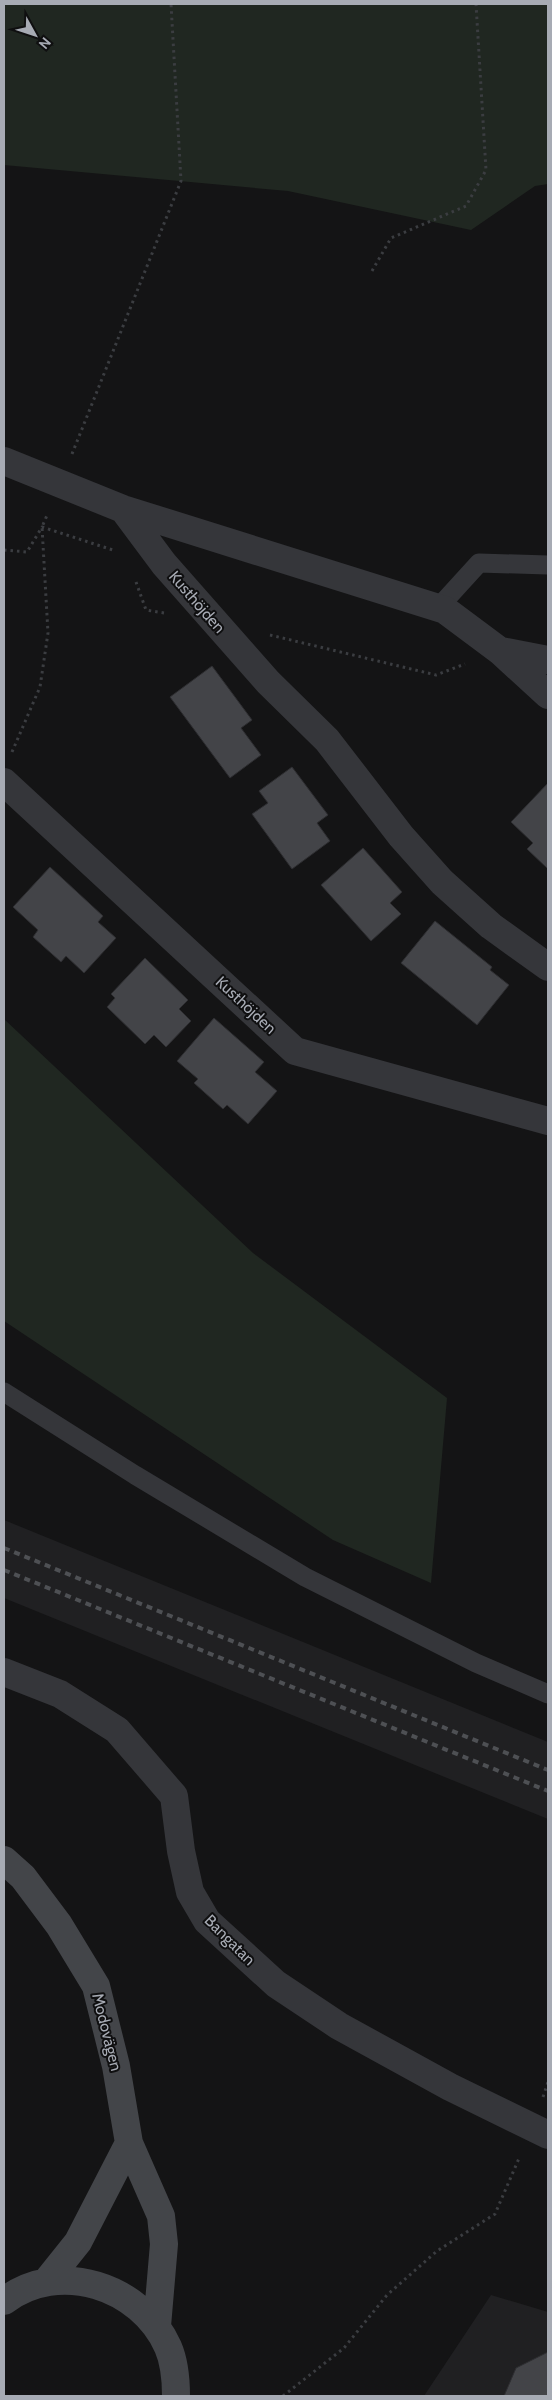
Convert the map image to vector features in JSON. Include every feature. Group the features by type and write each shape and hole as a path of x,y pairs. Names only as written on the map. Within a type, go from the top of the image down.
{"main road":[{"name":"Modovägen","path":"4,1860 23,1877 59,1925 96,1986 116,2066 128,2143 161,2216 164,2244 157,2326"},
{"path":"46,2282 78,2242 128,2143"},
{"path":"4,2301 14,2294 46,2282 77,2280 108,2288 135,2304 157,2326 169,2348 176,2384 199,2396"}],"street":[{"path":"4,461 123,509 445,610 500,651 548,695"},
{"name":"Kusthöjden","path":"123,509 164,564 268,682 328,740 401,836 442,882 491,926 548,967"},
{"path":"500,651 548,660"},
{"name":"Kusthöjden","path":"4,782 295,1051 548,1121"},
{"name":"Bangatan","path":"4,1672 60,1694 117,1730 174,1796 181,1851 190,1892 207,1921 276,1984 338,2026 450,2087 540,2131"}],"lane":[{"path":"438,608 479,563 548,565"},
{"path":"4,1392 135,1475 305,1577 476,1663 548,1694"}],"path":[{"path":"68,463 181,181 171,4"},
{"path":"372,271 391,238 466,206 486,170 476,4"},
{"path":"16,746 40,687 48,633 42,527 50,509"},
{"path":"284,2395 344,2348 387,2295 437,2251 495,2214 540,2131 548,2082"},
{"path":"284,2395 290,2396"}],"shaded area":[{"path":"4,4 548,4 548,184 535,186 471,230 288,191 4,165"},
{"path":"4,1019 253,1253 447,1398 431,1583 333,1540 4,1321"},
{"path":"4,1520 548,1742 548,1819 4,1598"},
{"path":"491,2295 548,2312 548,2396 424,2396"}],"building":[{"path":"212,666 252,720 241,728 261,755 230,778 170,697"},
{"path":"292,767 328,815 317,823 330,841 292,869 252,814 268,803 259,791"},
{"path":"548,783 548,869 527,849 533,843 511,822"},
{"path":"363,848 402,892 390,903 401,914 371,941 321,885"},
{"path":"50,867 103,916 98,922 116,938 84,973 66,956 61,962 33,937 38,930 13,907"},
{"path":"435,921 492,967 490,970 509,985 477,1025 401,963"},
{"path":"145,958 188,1000 179,1009 191,1021 166,1047 154,1035 145,1044 107,1007 115,998 111,994"},
{"path":"214,1018 264,1062 255,1072 277,1091 248,1124 227,1105 223,1109 194,1083 198,1079 177,1061"},
{"path":"548,2352 548,2396 504,2396 516,2368"}],"railway":[{"path":"4,1548 548,1770"},
{"path":"4,1570 548,1791"}]}
